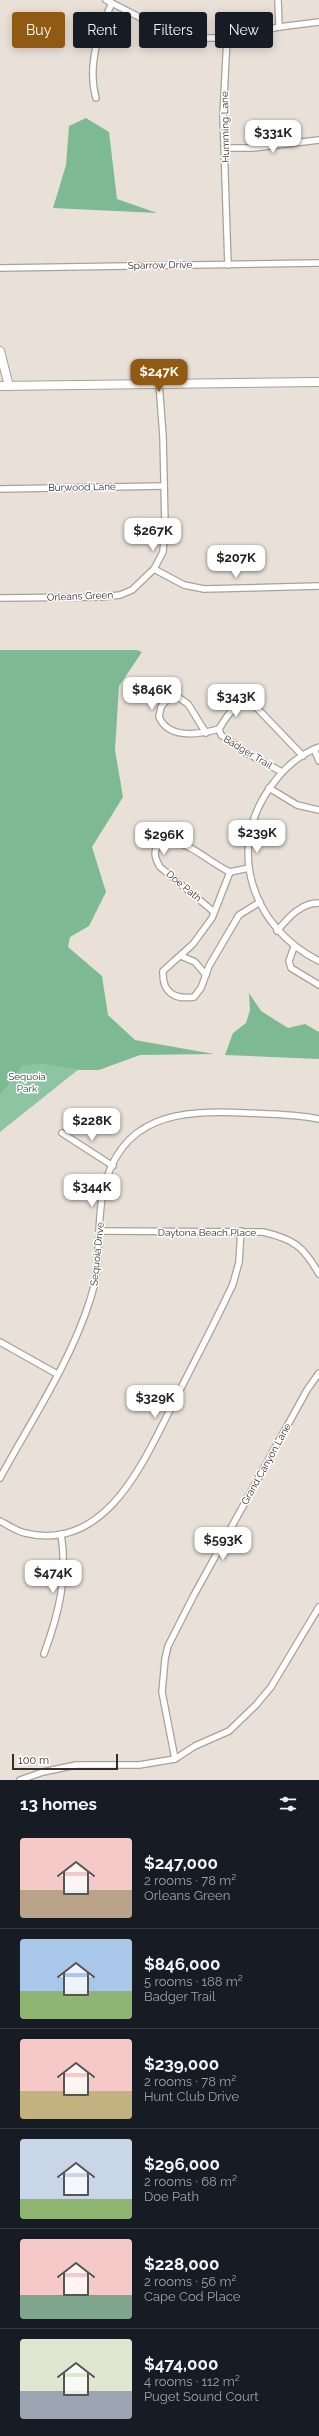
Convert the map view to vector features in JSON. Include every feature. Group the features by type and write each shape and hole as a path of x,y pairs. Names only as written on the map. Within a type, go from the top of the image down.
{"main road":[{"path":"0,351 9,386"},
{"path":"0,386 319,382"}],"street":[{"path":"278,0 279,27"},
{"path":"96,98 91,81 99,30 109,2 139,18 159,34 180,39 215,38"},
{"path":"273,28 319,22"},
{"name":"Humming Lane","path":"226,48 223,115 226,148 228,264"},
{"path":"226,148 253,148 319,140"},
{"name":"Sparrow Drive","path":"0,268 319,263"},
{"name":"Orleans Green","path":"0,598 102,597 120,595 132,590 154,570 163,552 164,540 163,436 159,383"},
{"name":"Burwood Lane","path":"0,489 164,486"},
{"path":"154,570 184,584 204,589 319,586"},
{"name":"Badger Trail","path":"206,732 188,704 180,697 175,695 169,697 161,707 159,718 168,728 188,734 206,732 219,729 233,709 243,704 253,704 303,756"},
{"name":"Badger Trail","path":"219,729 220,736 227,741 282,772"},
{"path":"319,761 317,748 303,756 282,772 269,788 253,818 248,837 249,868 260,902 277,931 294,947 319,960"},
{"path":"269,788 297,804 319,810"},
{"name":"Doe Path","path":"214,912 160,867 154,857 156,850 163,842 176,841 216,866 230,872"},
{"path":"249,868 230,872 224,883 214,912 193,944 163,971 164,986 169,993 179,998 194,997 202,988 206,975 239,915 260,902"},
{"path":"277,931 298,910 310,904 319,904"},
{"path":"294,947 289,961 291,968 319,985"},
{"path":"181,956 195,962 202,968 206,975"},
{"name":"Sequoia Drive","path":"0,1478 57,1374 82,1324 91,1299 100,1231 103,1192 113,1166 125,1146 144,1126 179,1115 207,1111 294,1114 319,1119"},
{"path":"62,1133 113,1166"},
{"name":"Daytona Beach Place","path":"100,1231 263,1232 288,1239 297,1244 309,1256 319,1274"},
{"path":"0,1521 25,1533 61,1534 91,1522 110,1508 125,1492 154,1440 233,1284 239,1262 241,1231"},
{"path":"0,1342 57,1374"},
{"name":"Grand Canyon Lane","path":"175,1759 162,1692 165,1659 168,1646 194,1595 303,1396 319,1373"},
{"path":"44,1654 56,1621 64,1580 65,1561 61,1534"},
{"path":"20,1780 43,1772 76,1765 139,1765 175,1759 195,1746 228,1730 256,1705 271,1687 319,1607"}],"green space":[{"path":"86,118 109,132 117,199 157,213 53,208 66,165 69,126"},
{"path":"0,650 137,650 142,652 119,686 115,750 123,797 92,847 106,892 89,926 70,937 68,947 102,976 108,1015 135,1040 214,1054 140,1055 99,1070 80,1070 40,1063 22,1066 0,1095"},
{"path":"249,993 261,1011 288,1028 305,1024 319,1032 319,1059 225,1055 233,1033 246,1023 250,1010"},
{"name":"Sequoia Park","path":"17,1058 84,1065 0,1132 0,1082"}]}
